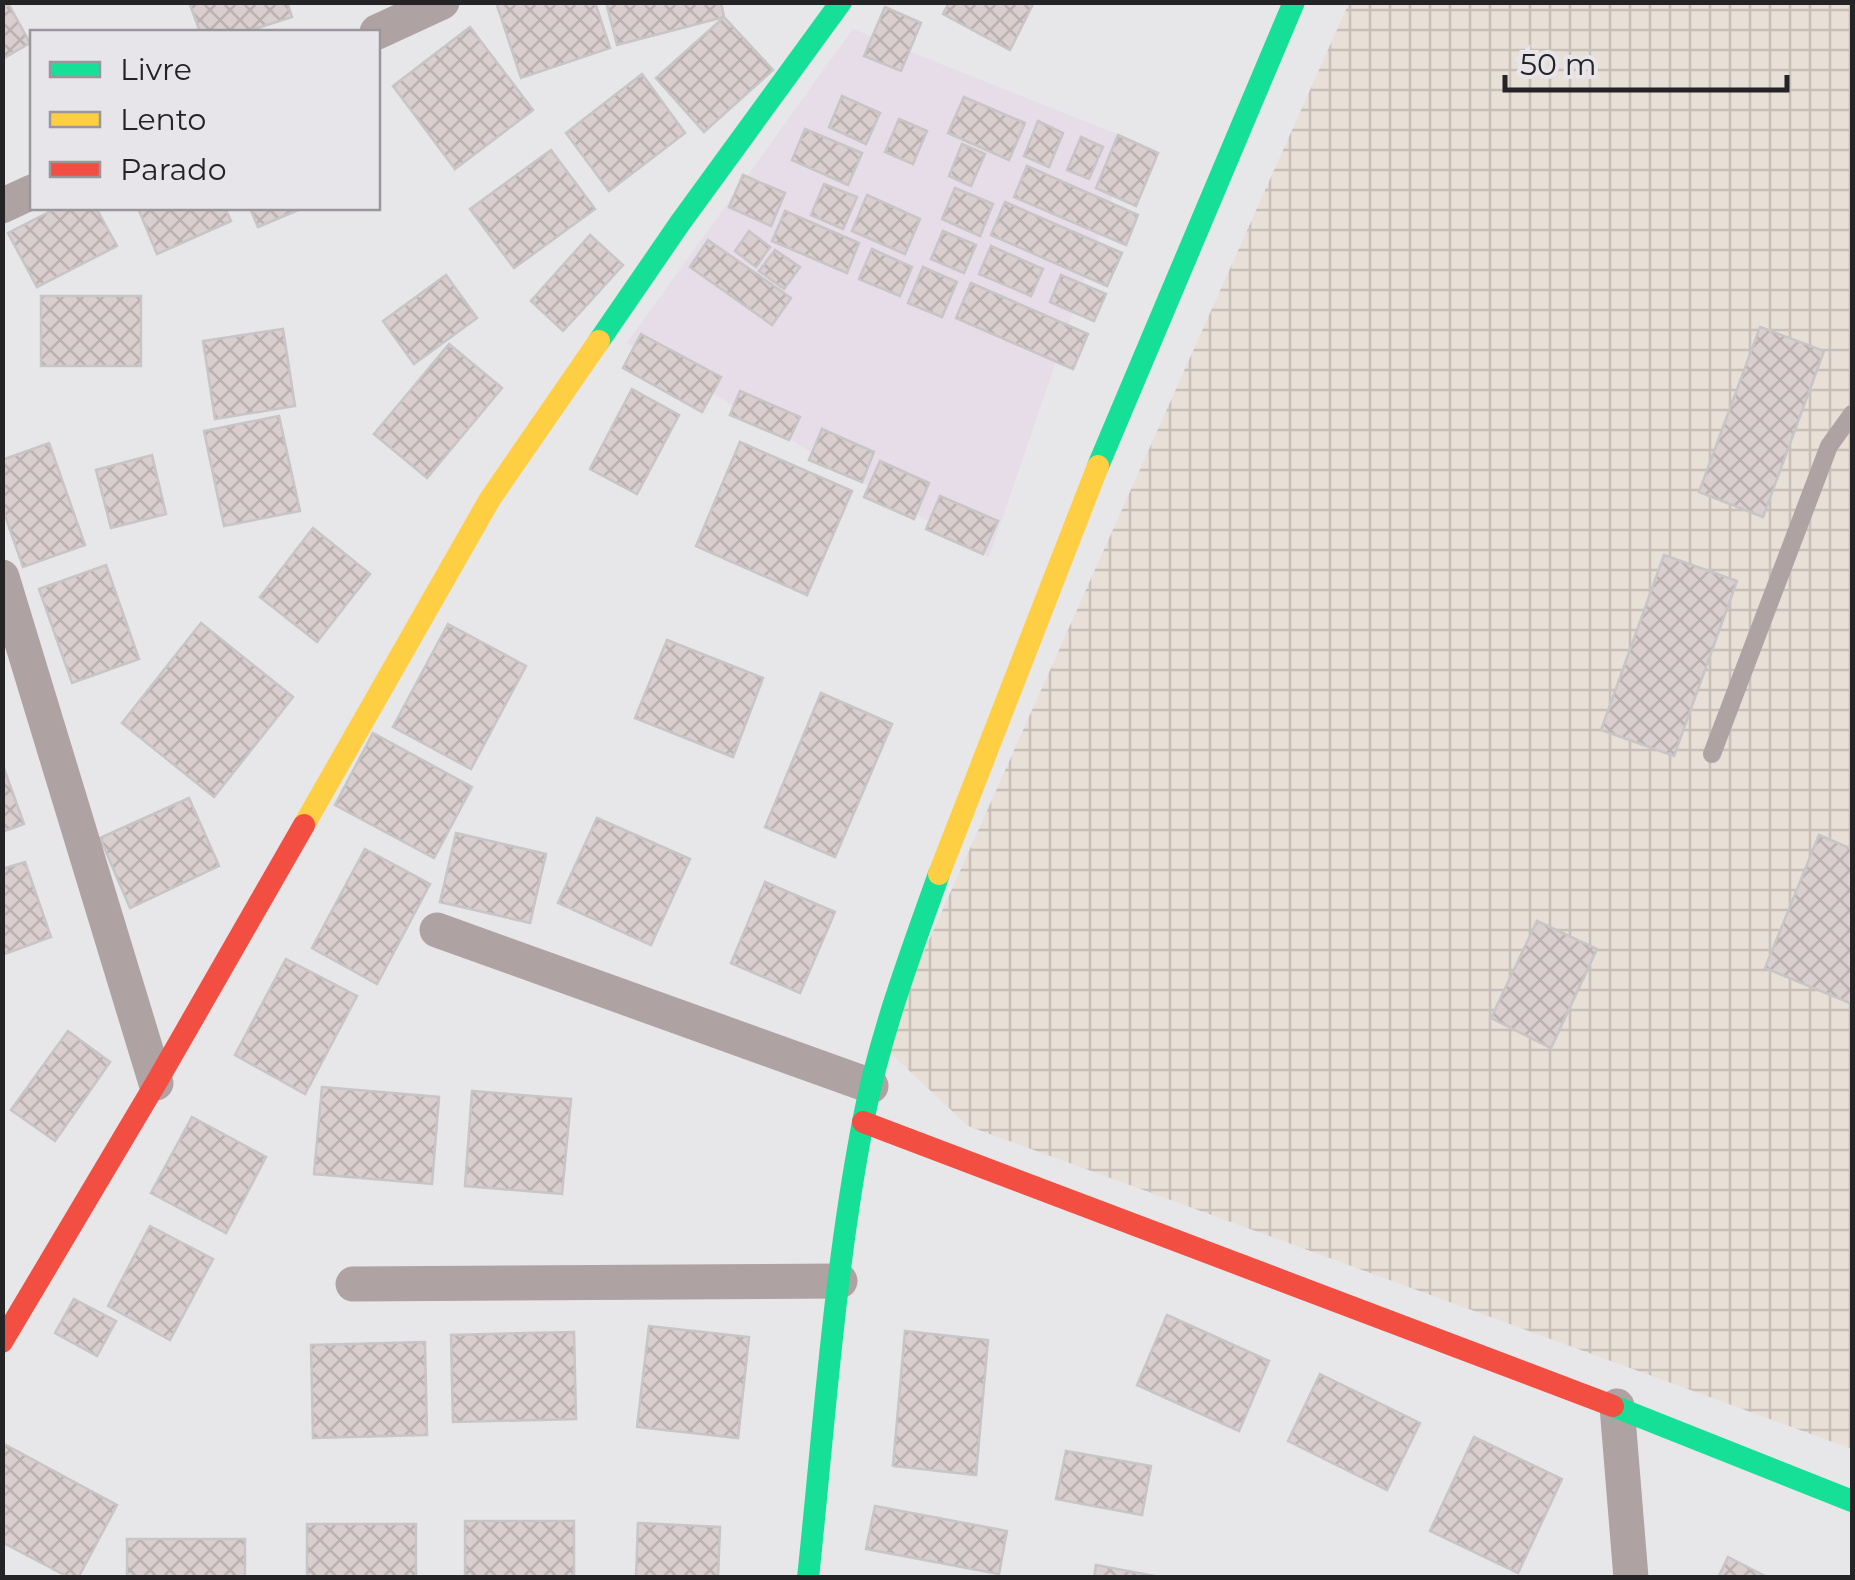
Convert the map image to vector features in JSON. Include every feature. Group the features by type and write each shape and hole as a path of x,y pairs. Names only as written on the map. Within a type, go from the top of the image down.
{"street":[{"path":"380,31 442,2"},
{"path":"2,1342 156,1082 490,499 680,223 841,2"},
{"path":"808,1578 840,1282 863,1122 914,943 1125,398 1294,2"},
{"path":"2,206 30,193"},
{"path":"2,577 156,1082"},
{"path":"437,930 871,1086"},
{"path":"863,1122 1616,1406 1852,1502"},
{"path":"354,1284 840,1282"},
{"path":"1616,1406 1631,1578"}],"lane":[{"path":"1712,754 1829,446 1852,414"}],"shaded area":[{"path":"1349,3 1852,3 1852,1449 968,1126 882,1045"},
{"path":"853,29 1132,140 989,557 627,343"}],"building":[{"path":"189,2 287,2 292,17 251,30 199,30"},
{"path":"496,2 595,2 610,48 521,78"},
{"path":"606,2 721,2 724,17 617,45"},
{"path":"949,2 1034,2 1010,50 943,14"},
{"path":"9,5 30,43 2,59 2,9"},
{"path":"885,7 921,23 901,71 864,56"},
{"path":"724,17 773,70 704,132 656,78"},
{"path":"470,27 533,110 455,169 393,86"},
{"path":"642,74 685,133 609,191 566,133"},
{"path":"842,96 880,113 866,144 829,127"},
{"path":"964,97 1025,123 1009,160 948,133"},
{"path":"899,119 927,131 913,164 885,152"},
{"path":"1038,121 1063,133 1049,167 1024,156"},
{"path":"805,129 862,153 848,185 792,160"},
{"path":"1118,135 1158,153 1136,206 1096,188"},
{"path":"1081,137 1103,147 1089,179 1067,170"},
{"path":"962,144 985,154 971,186 949,176"},
{"path":"551,150 595,209 514,268 470,209"},
{"path":"1027,166 1138,215 1126,245 1014,197"},
{"path":"743,175 785,193 771,226 729,207"},
{"path":"824,184 857,197 843,229 811,215"},
{"path":"955,188 993,204 980,236 942,219"},
{"path":"867,195 920,219 905,254 852,231"},
{"path":"1005,202 1122,253 1107,286 991,235"},
{"path":"53,210 97,210 117,246 37,287 8,233"},
{"path":"139,210 226,210 231,221 157,254"},
{"path":"251,210 298,210 258,227"},
{"path":"785,211 859,243 847,273 772,241"},
{"path":"749,231 770,247 756,267 735,251"},
{"path":"943,231 976,245 964,273 931,259"},
{"path":"590,235 623,265 563,331 531,301"},
{"path":"708,240 791,298 772,325 690,267"},
{"path":"991,246 1043,269 1031,296 979,274"},
{"path":"872,249 912,267 900,296 859,279"},
{"path":"775,250 800,267 784,289 759,271"},
{"path":"923,267 957,282 942,317 908,303"},
{"path":"446,275 477,318 414,364 383,321"},
{"path":"1061,275 1106,294 1094,321 1050,302"},
{"path":"971,283 1088,334 1073,369 956,318"},
{"path":"41,296 141,296 141,366 41,366"},
{"path":"1760,327 1824,351 1763,517 1699,492"},
{"path":"283,329 295,406 215,419 203,341"},
{"path":"641,334 721,377 702,412 623,368"},
{"path":"449,344 502,388 427,478 374,434"},
{"path":"632,389 679,415 637,494 590,469"},
{"path":"740,391 800,417 789,440 730,415"},
{"path":"279,416 300,511 224,526 204,431"},
{"path":"822,429 874,452 862,482 809,460"},
{"path":"740,442 852,491 807,595 696,546"},
{"path":"49,443 85,545 23,567 2,507 2,460"},
{"path":"152,455 166,514 111,528 96,470"},
{"path":"880,461 929,483 914,519 864,497"},
{"path":"940,496 998,521 983,554 926,529"},
{"path":"313,528 370,574 317,642 260,597"},
{"path":"1664,555 1737,581 1674,756 1601,730"},
{"path":"106,565 139,659 72,683 39,589"},
{"path":"201,623 293,697 214,797 122,723"},
{"path":"448,624 526,666 471,769 393,727"},
{"path":"667,640 763,678 733,757 635,718"},
{"path":"821,693 892,724 835,857 765,827"},
{"path":"373,733 472,787 434,858 335,805"},
{"path":"2,763 24,824 2,832"},
{"path":"189,798 219,866 130,908 100,838"},
{"path":"597,818 690,859 651,945 558,903"},
{"path":"456,833 546,854 530,923 440,902"},
{"path":"1819,835 1852,849 1852,1004 1765,968"},
{"path":"365,849 430,884 377,984 312,948"},
{"path":"25,862 51,937 2,955 2,869"},
{"path":"765,882 835,912 800,993 731,963"},
{"path":"1537,921 1597,949 1551,1048 1491,1018"},
{"path":"286,959 357,996 305,1094 235,1055"},
{"path":"68,1031 110,1062 55,1141 11,1110"},
{"path":"322,1087 439,1097 432,1184 314,1174"},
{"path":"472,1091 571,1099 562,1194 465,1186"},
{"path":"192,1117 266,1157 226,1233 151,1193"},
{"path":"150,1226 213,1259 170,1340 108,1306"},
{"path":"74,1299 116,1321 97,1356 55,1333"},
{"path":"1167,1315 1269,1361 1239,1431 1137,1385"},
{"path":"649,1326 749,1337 738,1438 637,1427"},
{"path":"905,1331 988,1340 976,1475 893,1466"},
{"path":"574,1332 576,1419 453,1422 451,1335"},
{"path":"425,1342 427,1435 313,1438 311,1345"},
{"path":"1320,1374 1420,1423 1387,1490 1288,1441"},
{"path":"1474,1437 1562,1479 1518,1573 1430,1531"},
{"path":"4,1444 117,1505 78,1578 70,1578 2,1542"},
{"path":"1066,1451 1151,1466 1142,1515 1056,1499"},
{"path":"875,1506 1007,1531 999,1574 866,1549"},
{"path":"465,1521 574,1521 574,1578 465,1578"},
{"path":"638,1523 720,1527 718,1578 636,1578"},
{"path":"307,1524 416,1524 416,1578 307,1578"},
{"path":"127,1539 245,1539 245,1578 127,1578"},
{"path":"1728,1557 1769,1578 1718,1578"},
{"path":"1096,1565 1165,1578 1094,1578"}],"traffic: fast":[{"path":"599,341 841,2"},
{"path":"1098,466 1294,2"},
{"path":"808,1578 837,1292 863,1122 886,1028 939,874"},
{"path":"1613,1406 1852,1501"}],"traffic: slow":[{"path":"304,825 490,499 599,341"},
{"path":"939,874 1098,466"}],"traffic: jam":[{"path":"2,1342 304,825"},
{"path":"863,1122 1613,1406"}]}
